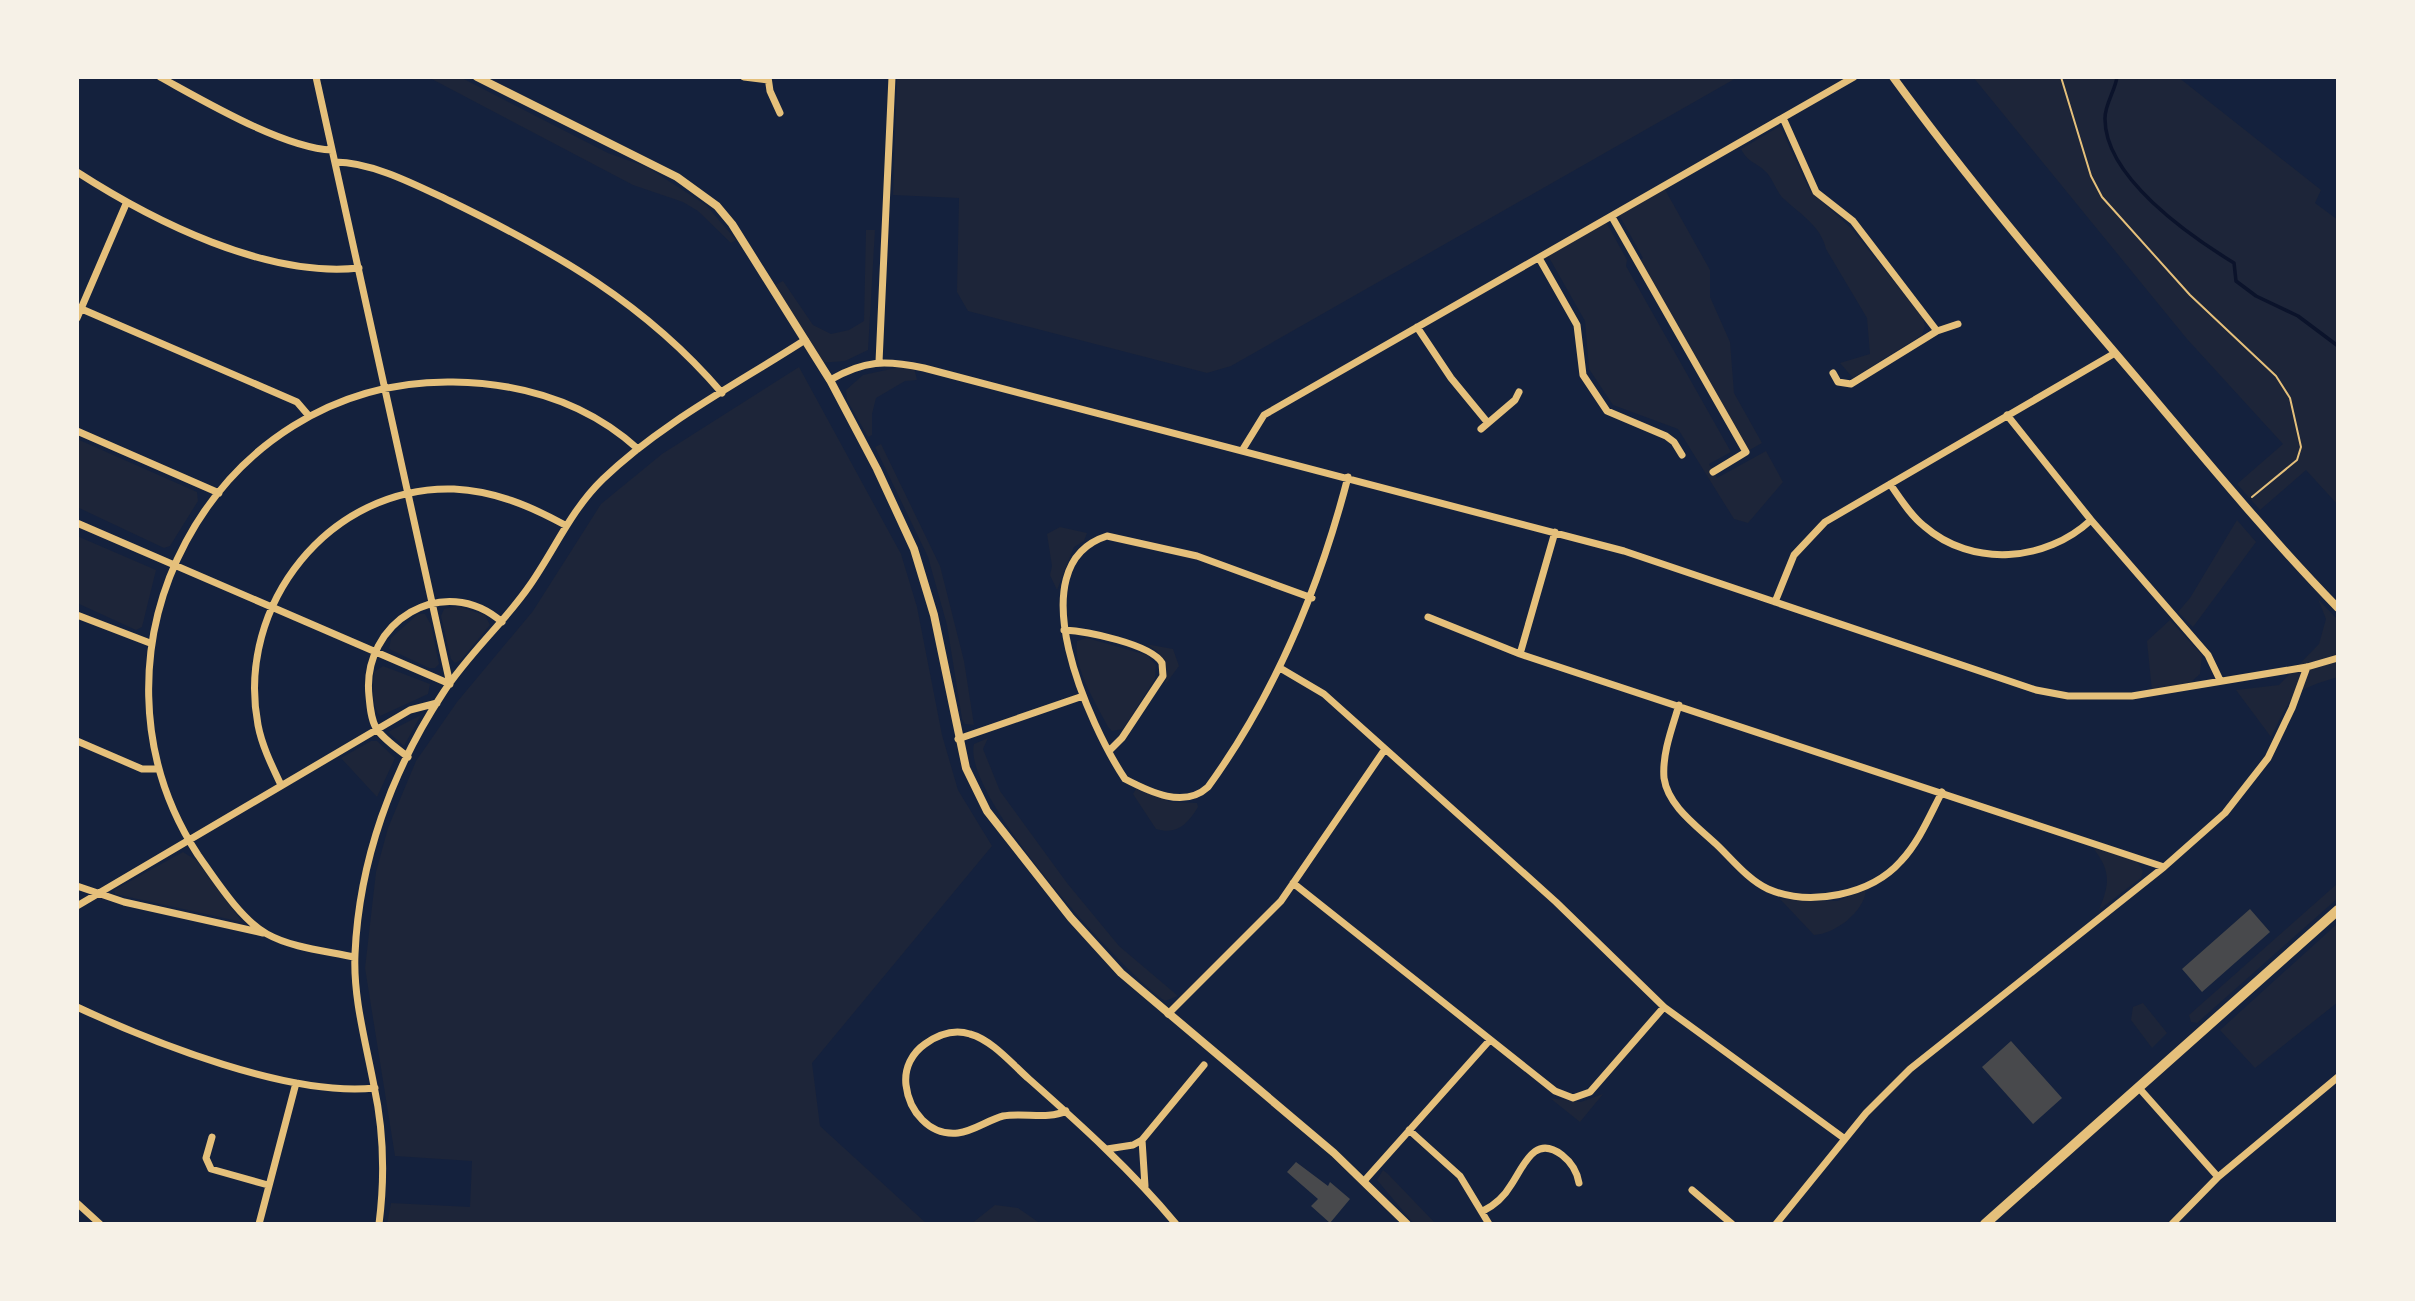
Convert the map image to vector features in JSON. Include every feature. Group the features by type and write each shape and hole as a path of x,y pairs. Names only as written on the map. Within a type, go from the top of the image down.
{"main road":[{"path":"1985,1224 2338,910"}],"street":[{"path":"160,77 274,133 310,148 332,150"},
{"path":"316,77 450,684"},
{"path":"477,77 651,163 699,191 732,223 830,380 877,469 914,549 934,615 958,739 975,790 1005,836 1094,945 1168,1014 1216,1051 1365,1180 1407,1224"},
{"path":"744,77 768,79 780,113"},
{"path":"879,362 892,77"},
{"path":"1243,449 1264,415 1854,77"},
{"path":"1893,77 1983,195 2244,504 2338,608"},
{"path":"1783,118 1816,192 1853,221 1937,331"},
{"path":"335,162 351,164 425,189 559,257 599,281 666,333 722,393"},
{"path":"77,172 126,204 200,235 279,263 329,270 359,268"},
{"path":"77,318 79,308 126,204"},
{"path":"1612,216 1745,452 1713,471"},
{"path":"1539,258 1577,326 1583,375 1602,406 1607,411 1665,436 1674,442 1682,455"},
{"path":"79,308 297,402 309,416"},
{"path":"1833,373 1839,382 1850,384 1937,331 1958,324"},
{"path":"1417,327 1451,378 1488,423"},
{"path":"379,1224 384,1165 354,957 358,919 372,846 408,757 437,703 531,583 583,499 638,449 806,340"},
{"path":"1775,602 1794,555 1814,530 2115,352"},
{"path":"830,380 864,363 879,362 925,368 1243,449 1624,551 1994,677 2068,696 2133,696 2307,667 2338,658"},
{"path":"267,934 233,902 188,840 159,769 150,726 150,643 160,598 175,564 219,493 262,449 309,416 385,388 435,382 527,391 575,407 598,419 638,449"},
{"path":"1481,429 1515,400 1518,392"},
{"path":"2007,415 2091,520 2208,655 2220,680"},
{"path":"77,431 219,493"},
{"path":"1312,597 1197,556 1107,536 1089,543 1073,562 1062,607 1064,630 1083,696 1125,779 1172,797 1202,793 1215,778 1280,668 1312,597 1348,477"},
{"path":"1890,484 1922,524 1935,535 1965,549 1981,553 1998,555 2033,552 2069,537 2091,520"},
{"path":"281,785 258,726 256,661 272,607 300,559 324,534 369,505 406,493 474,491 519,502 565,525"},
{"path":"77,523 450,684"},
{"path":"1520,654 1555,532"},
{"path":"408,757 377,729 369,692 369,673 375,652 395,623 412,610 447,601 487,609 502,622"},
{"path":"77,615 150,643"},
{"path":"1428,617 1520,654 2164,867"},
{"path":"1064,630 1083,632 1152,652 1162,663 1163,676 1122,738 1109,751"},
{"path":"1776,1224 1845,1139 1910,1069 2206,833 2255,777 2286,723 2307,667"},
{"path":"1280,668 1324,694 1556,902 1664,1007 1845,1139"},
{"path":"958,739 1083,696"},
{"path":"77,906 410,710 437,703"},
{"path":"1679,705 1664,763 1665,781 1673,800 1741,867 1768,888 1815,897 1835,896 1876,880 1903,859 1942,792"},
{"path":"77,741 142,769 159,769"},
{"path":"1168,1014 1281,901 1385,750"},
{"path":"1293,883 1489,1041 1564,1096 1583,1097 1664,1007"},
{"path":"77,886 97,895 354,957"},
{"path":"77,1007 167,1044 296,1083 330,1088 375,1088"},
{"path":"1066,1111 1052,1116 1002,1116 960,1133 947,1133 926,1124 918,1117 908,1095 906,1071 918,1049 947,1033 968,1033 989,1044 1066,1111 1107,1149 1145,1186 1177,1224"},
{"path":"1365,1180 1489,1041"},
{"path":"1107,1149 1133,1145 1142,1140 1204,1065"},
{"path":"2172,1224 2218,1177 2338,1077"},
{"path":"259,1224 296,1083"},
{"path":"2139,1088 2218,1177"},
{"path":"1409,1130 1460,1176 1489,1224"},
{"path":"212,1137 206,1157 211,1169 268,1185"},
{"path":"1142,1140 1145,1186"},
{"path":"1483,1211 1502,1197 1523,1162 1540,1149 1550,1148 1566,1158 1579,1183"},
{"path":"1692,1191 1732,1224"},
{"path":"77,1203 100,1224"}],"path":[{"path":"2061,77 2091,176 2102,197 2190,295 2276,376 2290,398 2301,447 2297,460 2244,504"}],"shaded area":[{"path":"428,77 460,77 608,153 647,167 706,205 736,240 731,243 698,211 683,202 633,185"},
{"path":"897,77 1738,77 1231,366 1207,373 968,311 957,292 959,198 893,195"},
{"path":"1973,77 2178,77 2321,190 2315,203 2338,220 2338,505 2306,470 2260,510 2237,484 2283,444 2187,339"},
{"path":"1780,126 1810,191 1851,228 1922,316 1925,326 1922,335 1853,378 1840,363 1870,354 1867,318 1815,227 1781,196 1768,174 1749,160 1741,149"},
{"path":"1663,186 1710,270 1710,297 1730,342 1734,393 1762,443 1746,452 1638,261 1643,258 1618,213"},
{"path":"1605,220 1627,260 1626,266 1731,452 1709,464 1717,478 1766,451 1783,482 1748,523 1734,519 1678,429 1613,405 1589,369 1585,321 1547,254"},
{"path":"866,230 875,230 868,350 845,361 819,363 773,286 783,281 813,325 831,334 849,330 864,321"},
{"path":"905,366 914,367 917,380 905,381 876,398 872,414 872,435 868,437 847,400 846,390 863,375"},
{"path":"799,367 901,554 917,607 942,735 958,790 992,846 812,1063 820,1126 927,1224 387,1224 391,1203 470,1207 472,1161 395,1156 365,968 376,872 388,828 416,761 457,702 533,611 601,504 662,454"},
{"path":"77,439 197,492 198,501 170,546 164,548 77,507"},
{"path":"881,444 940,566 964,661 974,725 965,724 962,719 947,625 928,557 875,447"},
{"path":"2237,520 2256,542 2193,627 2178,612 2190,598"},
{"path":"1060,527 1087,533 1084,541 1074,547 1057,590 1050,575 1052,566 1047,534"},
{"path":"77,536 156,570 142,627 136,630 77,603"},
{"path":"2318,599 2338,620 2338,677 2310,686 2294,697 2271,737 2236,690 2279,685 2319,644 2326,619"},
{"path":"457,606 485,615 490,625 461,660 455,663 451,659 441,616 444,609"},
{"path":"418,614 425,614 431,625 439,664 435,668 429,668 389,649 391,638"},
{"path":"2170,620 2202,655 2200,674 2191,682 2152,691 2147,641"},
{"path":"1087,638 1147,655 1156,665 1155,679 1123,729 1112,731 1108,727 1082,674 1078,662 1077,641"},
{"path":"1146,644 1173,649 1179,666 1165,685 1164,660"},
{"path":"383,666 430,684 428,694 380,716 374,701 373,683 374,672"},
{"path":"421,715 404,746 388,732"},
{"path":"988,738 983,749 1000,791 1067,883 1119,946 1178,996 1165,1001 1115,955 1082,920 1017,840 992,801 977,768 974,744"},
{"path":"371,741 377,741 395,758 377,797 341,758"},
{"path":"1136,789 1171,802 1197,803 1198,807 1181,827 1170,831 1156,829 1133,794"},
{"path":"2093,848 2136,860 2143,871 2141,878 2099,910 2107,878 2103,864"},
{"path":"183,852 196,860 242,922 115,894 114,890"},
{"path":"2338,883 2338,898 2197,1023 2191,1022 2189,1015"},
{"path":"1866,890 1854,914 1831,931 1814,935 1780,899 1837,901"},
{"path":"2338,923 2338,1002 2255,1068 2220,1030"},
{"path":"2143,1003 2167,1033 2152,1048 2131,1020 2133,1007"},
{"path":"1603,1094 1580,1122 1550,1098 1581,1102"},
{"path":"1383,1170 1436,1224 1414,1224 1377,1180"},
{"path":"995,1205 1018,1208 1041,1224 971,1224"}],"building":[{"path":"2250,909 2270,932 2202,992 2182,969"},
{"path":"2011,1041 2062,1098 2033,1124 1982,1067"},
{"path":"1296,1162 1328,1186 1330,1182 1350,1199 1330,1223 1311,1206 1318,1199 1287,1172"}],"waterway":[{"path":"2117,77 2105,113 2108,140 2134,183 2174,221 2234,263 2236,281 2256,296 2298,316 2338,346"}]}
